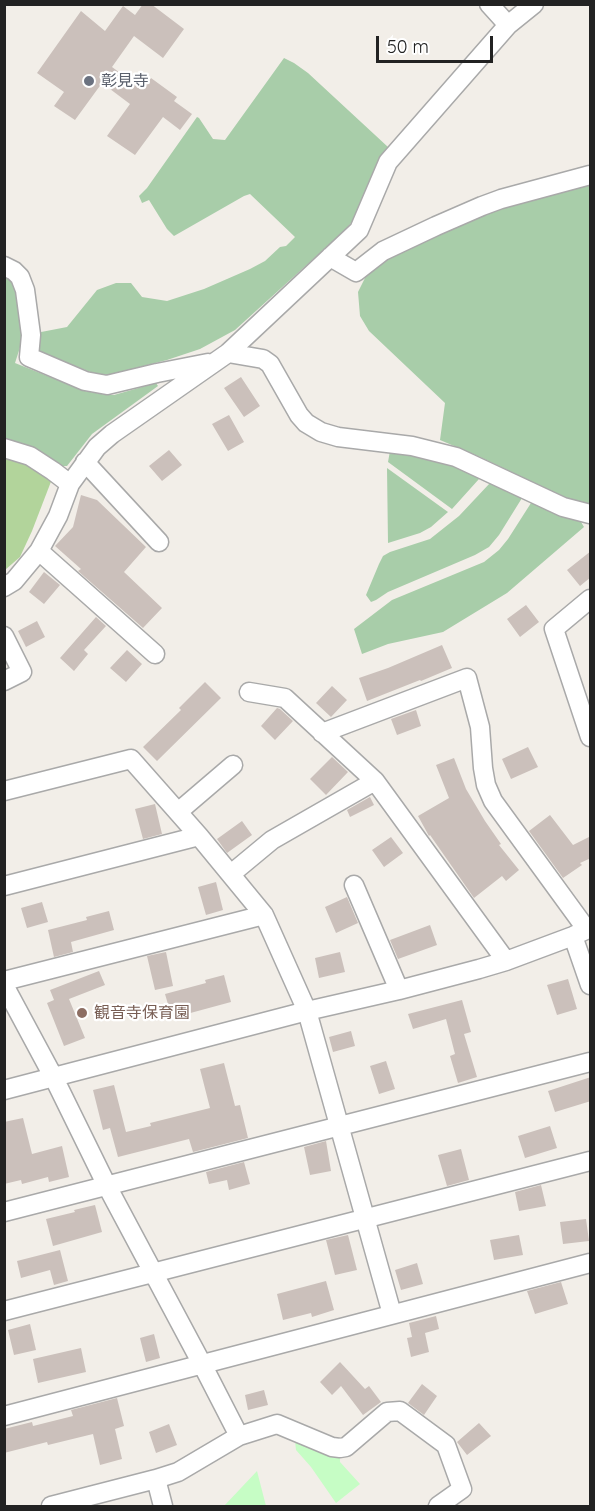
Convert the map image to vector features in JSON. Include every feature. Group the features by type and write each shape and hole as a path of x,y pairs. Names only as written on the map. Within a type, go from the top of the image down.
{"street":[{"path":"489,4 508,25"},
{"path":"4,587 14,581 39,551 58,516 70,484 97,447 112,434 222,358 358,230 388,162 508,25 534,4"},
{"path":"330,257 356,272 383,251 482,206 591,175"},
{"path":"4,266 20,277 25,290 31,335 28,357 85,381 107,386 222,358 263,359 270,364 299,416 321,432 338,437 412,446 456,458 563,507 591,514"},
{"path":"4,448 30,456 70,484"},
{"path":"85,462 159,542"},
{"path":"39,551 155,654"},
{"path":"591,599 554,629 591,737"},
{"path":"4,636 22,672 4,681"},
{"path":"322,733 467,678 480,727 486,785 494,801 583,931 591,986"},
{"path":"249,692 285,698 375,781 506,961"},
{"path":"4,791 131,759 264,915 307,1011 392,1314"},
{"path":"178,812 233,765"},
{"path":"231,874 272,840 375,781"},
{"path":"4,886 199,836"},
{"path":"354,885 399,990"},
{"path":"239,1436 107,1186 4,983 264,915"},
{"path":"4,1090 506,961 583,931"},
{"path":"4,1212 591,1062"},
{"path":"4,1311 591,1161"},
{"path":"4,1416 591,1263"},
{"path":"51,1506 178,1472 239,1436 277,1424 332,1447 346,1447 387,1412 400,1411 446,1444 462,1489 438,1506"},
{"path":"156,1479 163,1506"}],"green space":[{"path":"284,58 308,73 388,147 380,156 352,222 235,330 200,349 108,375 93,373 39,352 36,333 67,327 97,290 116,283 131,283 142,297 167,301 204,289 250,269 265,261 295,237 250,194 174,236 149,200 142,203 139,196 197,117 213,139 225,140"},
{"path":"590,182 590,504 564,497 440,440 445,403 369,331 360,316 358,292 370,268 390,255 487,209"},
{"path":"4,272 16,281 24,335 15,363 85,391 107,395 156,383 158,386 92,434 67,466 59,466 5,443"},
{"path":"390,451 428,456 478,476 479,479 452,509 388,462"},
{"path":"4,454 16,456 52,479 20,557 5,570"},
{"path":"387,468 448,512 431,527 420,533 388,543"},
{"path":"490,483 522,498 489,547 388,592 371,602 366,595 383,556 430,539 459,516"},
{"path":"531,503 581,522 584,527 507,593 443,632 388,644 362,654 354,629 392,600 484,562 508,539"},
{"path":"295,1441 340,1456 340,1462 360,1484 336,1503 296,1450"},
{"path":"257,1471 266,1506 224,1506"}],"building":[{"name":"彰見寺","path":"143,4 151,4 184,29 163,58 134,36 112,67 142,89 151,78 177,97 174,101 192,114 180,130 163,117 135,155 107,136 130,104 102,83 75,120 54,106 64,92 37,73 81,11 105,31 123,6 135,15"},
{"path":"241,377 260,406 244,417 224,388"},
{"path":"229,415 244,442 228,451 212,424"},
{"path":"169,450 182,465 162,481 149,466"},
{"path":"81,495 97,500 146,547 124,572 162,608 143,628 78,571 81,569 55,546 73,527"},
{"path":"591,551 591,577 580,586 567,570"},
{"path":"44,572 60,585 44,604 29,592"},
{"path":"526,605 539,622 520,637 507,619"},
{"path":"96,617 106,626 84,650 88,654 74,671 60,658"},
{"path":"37,621 45,637 26,647 18,631"},
{"path":"442,645 452,668 367,701 359,678"},
{"path":"127,650 142,664 126,682 110,668"},
{"path":"205,682 221,698 157,761 143,747 181,710 179,708"},
{"path":"332,686 347,700 331,717 316,703"},
{"path":"277,708 293,721 275,740 261,726"},
{"path":"416,710 421,726 397,735 391,719"},
{"path":"528,747 538,767 511,779 502,759"},
{"path":"332,757 348,772 326,795 310,779"},
{"path":"454,758 466,789 501,844 499,845 519,870 506,881 502,876 474,898 429,836 418,816 449,798 436,765"},
{"path":"370,797 374,805 350,817 347,810"},
{"path":"155,804 162,834 143,839 135,809"},
{"path":"550,815 573,845 591,836 591,858 580,863 582,865 563,878 529,831"},
{"path":"242,821 252,835 227,853 217,839"},
{"path":"391,837 403,853 384,867 372,850"},
{"path":"216,882 223,910 206,915 198,887"},
{"path":"347,897 358,923 336,933 325,907"},
{"path":"42,902 48,922 27,928 21,908"},
{"path":"109,911 114,930 71,942 73,952 54,957 48,930 87,920 86,917"},
{"path":"430,925 437,945 398,959 390,940"},
{"path":"166,952 173,986 155,990 147,956"},
{"path":"340,952 345,972 319,978 315,958"},
{"name":"観音寺保育園","path":"99,971 105,985 69,999 85,1038 64,1046 47,1003 54,1000 50,990"},
{"path":"224,975 231,1002 172,1018 165,994 206,983 205,980"},
{"path":"568,979 577,1009 557,1015 547,985"},
{"path":"462,1000 471,1032 464,1034 477,1077 458,1083 450,1056 455,1054 446,1019 413,1029 408,1014"},
{"path":"351,1031 355,1046 333,1052 329,1037"},
{"path":"386,1061 395,1089 379,1094 370,1066"},
{"path":"224,1063 235,1106 240,1105 248,1138 193,1152 189,1139 118,1157 110,1128 103,1130 93,1090 114,1085 126,1132 151,1126 150,1123 210,1108 200,1069"},
{"path":"591,1077 591,1101 555,1112 548,1091"},
{"path":"23,1118 32,1154 62,1146 69,1177 49,1182 48,1177 22,1184 21,1180 4,1184 4,1122"},
{"path":"550,1126 557,1148 525,1158 518,1136"},
{"path":"326,1141 331,1171 310,1175 304,1147"},
{"path":"461,1149 469,1180 447,1186 438,1155"},
{"path":"244,1162 250,1184 229,1190 227,1180 209,1184 206,1172"},
{"path":"541,1185 546,1206 519,1211 515,1192"},
{"path":"95,1205 102,1232 53,1246 46,1219"},
{"path":"586,1219 589,1241 563,1244 560,1222"},
{"path":"348,1235 357,1270 335,1275 326,1240"},
{"path":"519,1235 523,1255 494,1260 490,1240"},
{"path":"60,1250 68,1281 54,1285 50,1270 21,1278 17,1261"},
{"path":"417,1263 423,1284 401,1290 395,1270"},
{"path":"326,1281 334,1310 312,1317 311,1313 283,1320 277,1294"},
{"path":"561,1282 568,1304 535,1314 527,1291"},
{"path":"436,1316 439,1329 425,1333 429,1352 411,1357 407,1338 412,1337 409,1323"},
{"path":"30,1324 36,1350 14,1355 8,1330"},
{"path":"154,1334 160,1358 146,1362 140,1338"},
{"path":"81,1348 86,1372 38,1383 33,1359"},
{"path":"340,1362 365,1389 369,1386 381,1402 363,1415 341,1386 332,1395 320,1382"},
{"path":"422,1384 437,1396 424,1415 408,1403"},
{"path":"264,1390 268,1405 248,1410 245,1395"},
{"path":"117,1398 124,1426 115,1429 122,1459 100,1465 93,1434 4,1453 4,1429 32,1422 33,1426 73,1416 71,1410"},
{"path":"479,1423 491,1436 467,1455 457,1442"},
{"path":"169,1424 177,1445 156,1453 149,1432"}],"place":[{"name":"彰見寺","path":"89,81"},
{"name":"観音寺保育園","path":"82,1013"}]}
